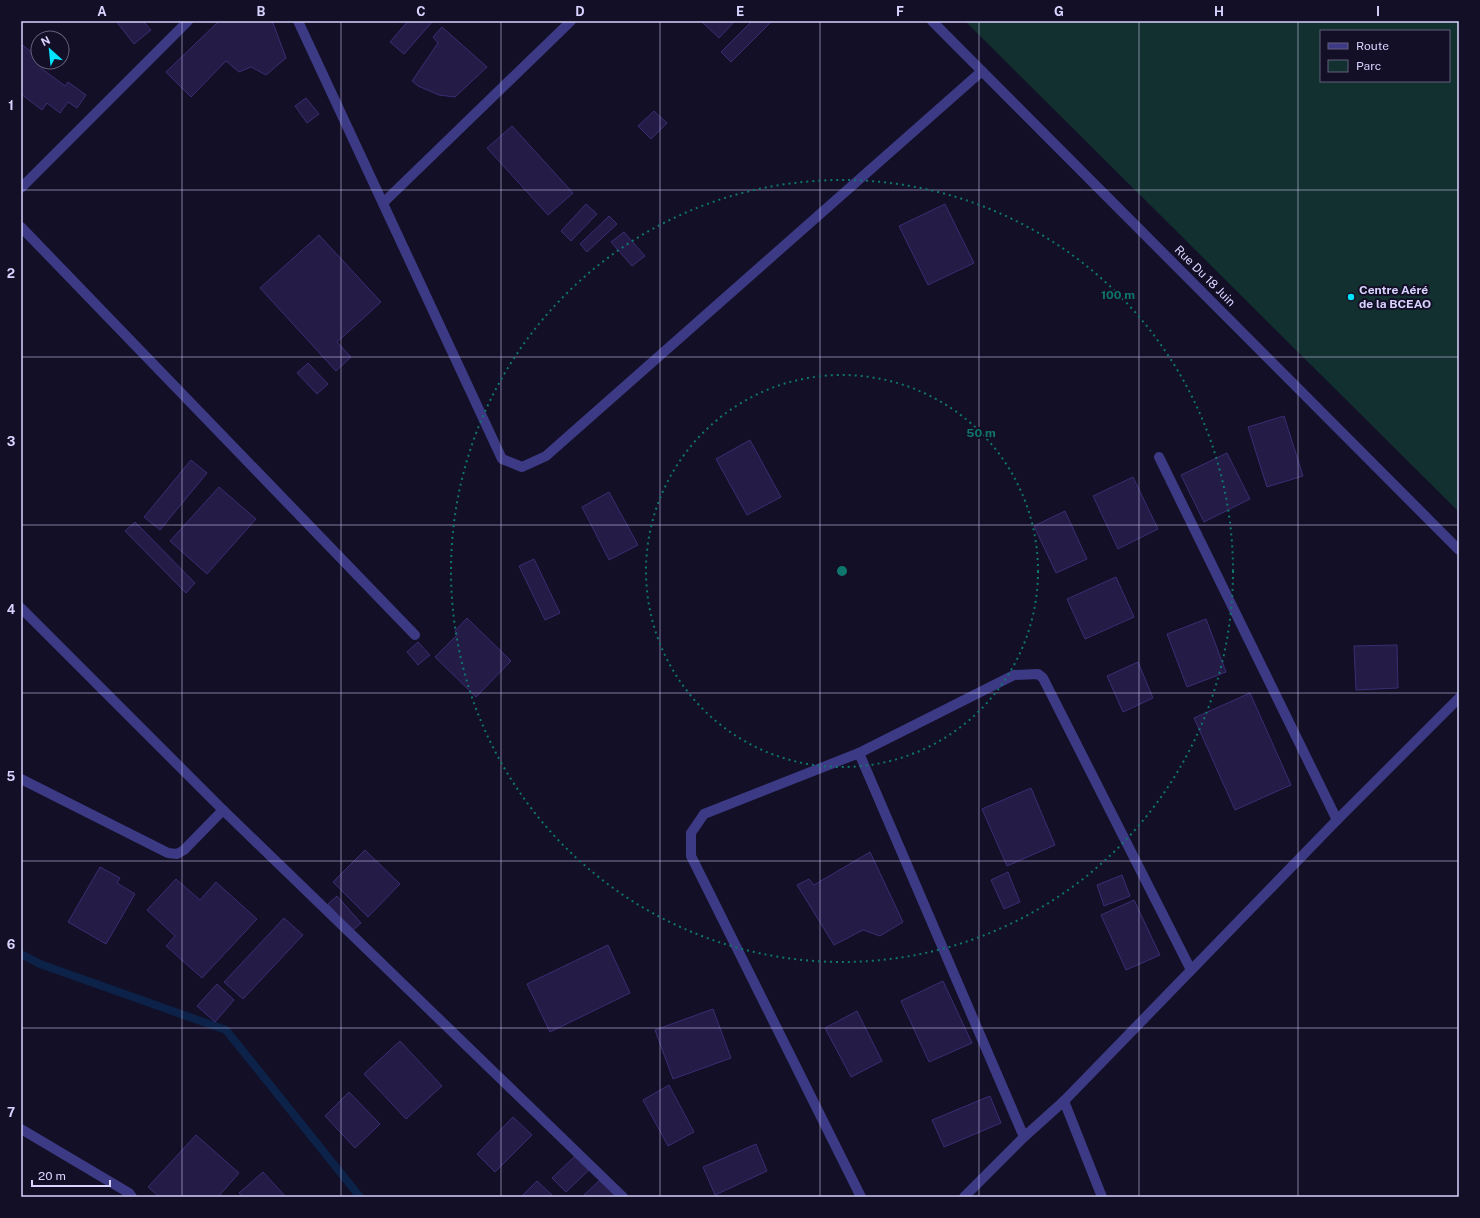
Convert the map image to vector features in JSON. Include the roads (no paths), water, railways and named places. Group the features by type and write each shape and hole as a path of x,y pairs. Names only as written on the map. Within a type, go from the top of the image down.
{"street":[{"path":"21,188 188,21"},
{"path":"298,21 502,459 522,467 546,456 982,71"},
{"path":"383,203 571,21"},
{"name":"Rue Du 18 Juin","path":"932,21 1459,550"},
{"path":"21,227 415,635"},
{"path":"1159,457 1337,820"},
{"path":"21,608 223,810 623,1197"},
{"path":"861,1197 691,856 691,833 704,814 859,753 1014,675 1038,674 1043,678 1191,970"},
{"path":"964,1197 1024,1137 1064,1101 1337,820 1459,698"},
{"path":"859,753 1024,1137"},
{"path":"21,779 168,853 176,854 184,850 223,810"},
{"path":"1064,1101 1102,1197"},
{"path":"21,1129 129,1193 132,1197"}],"waterway":[{"path":"21,954 40,964 226,1030 360,1197"}],"place":[{"name":"Centre Aéré de la BCEAO","path":"1351,297"}]}
